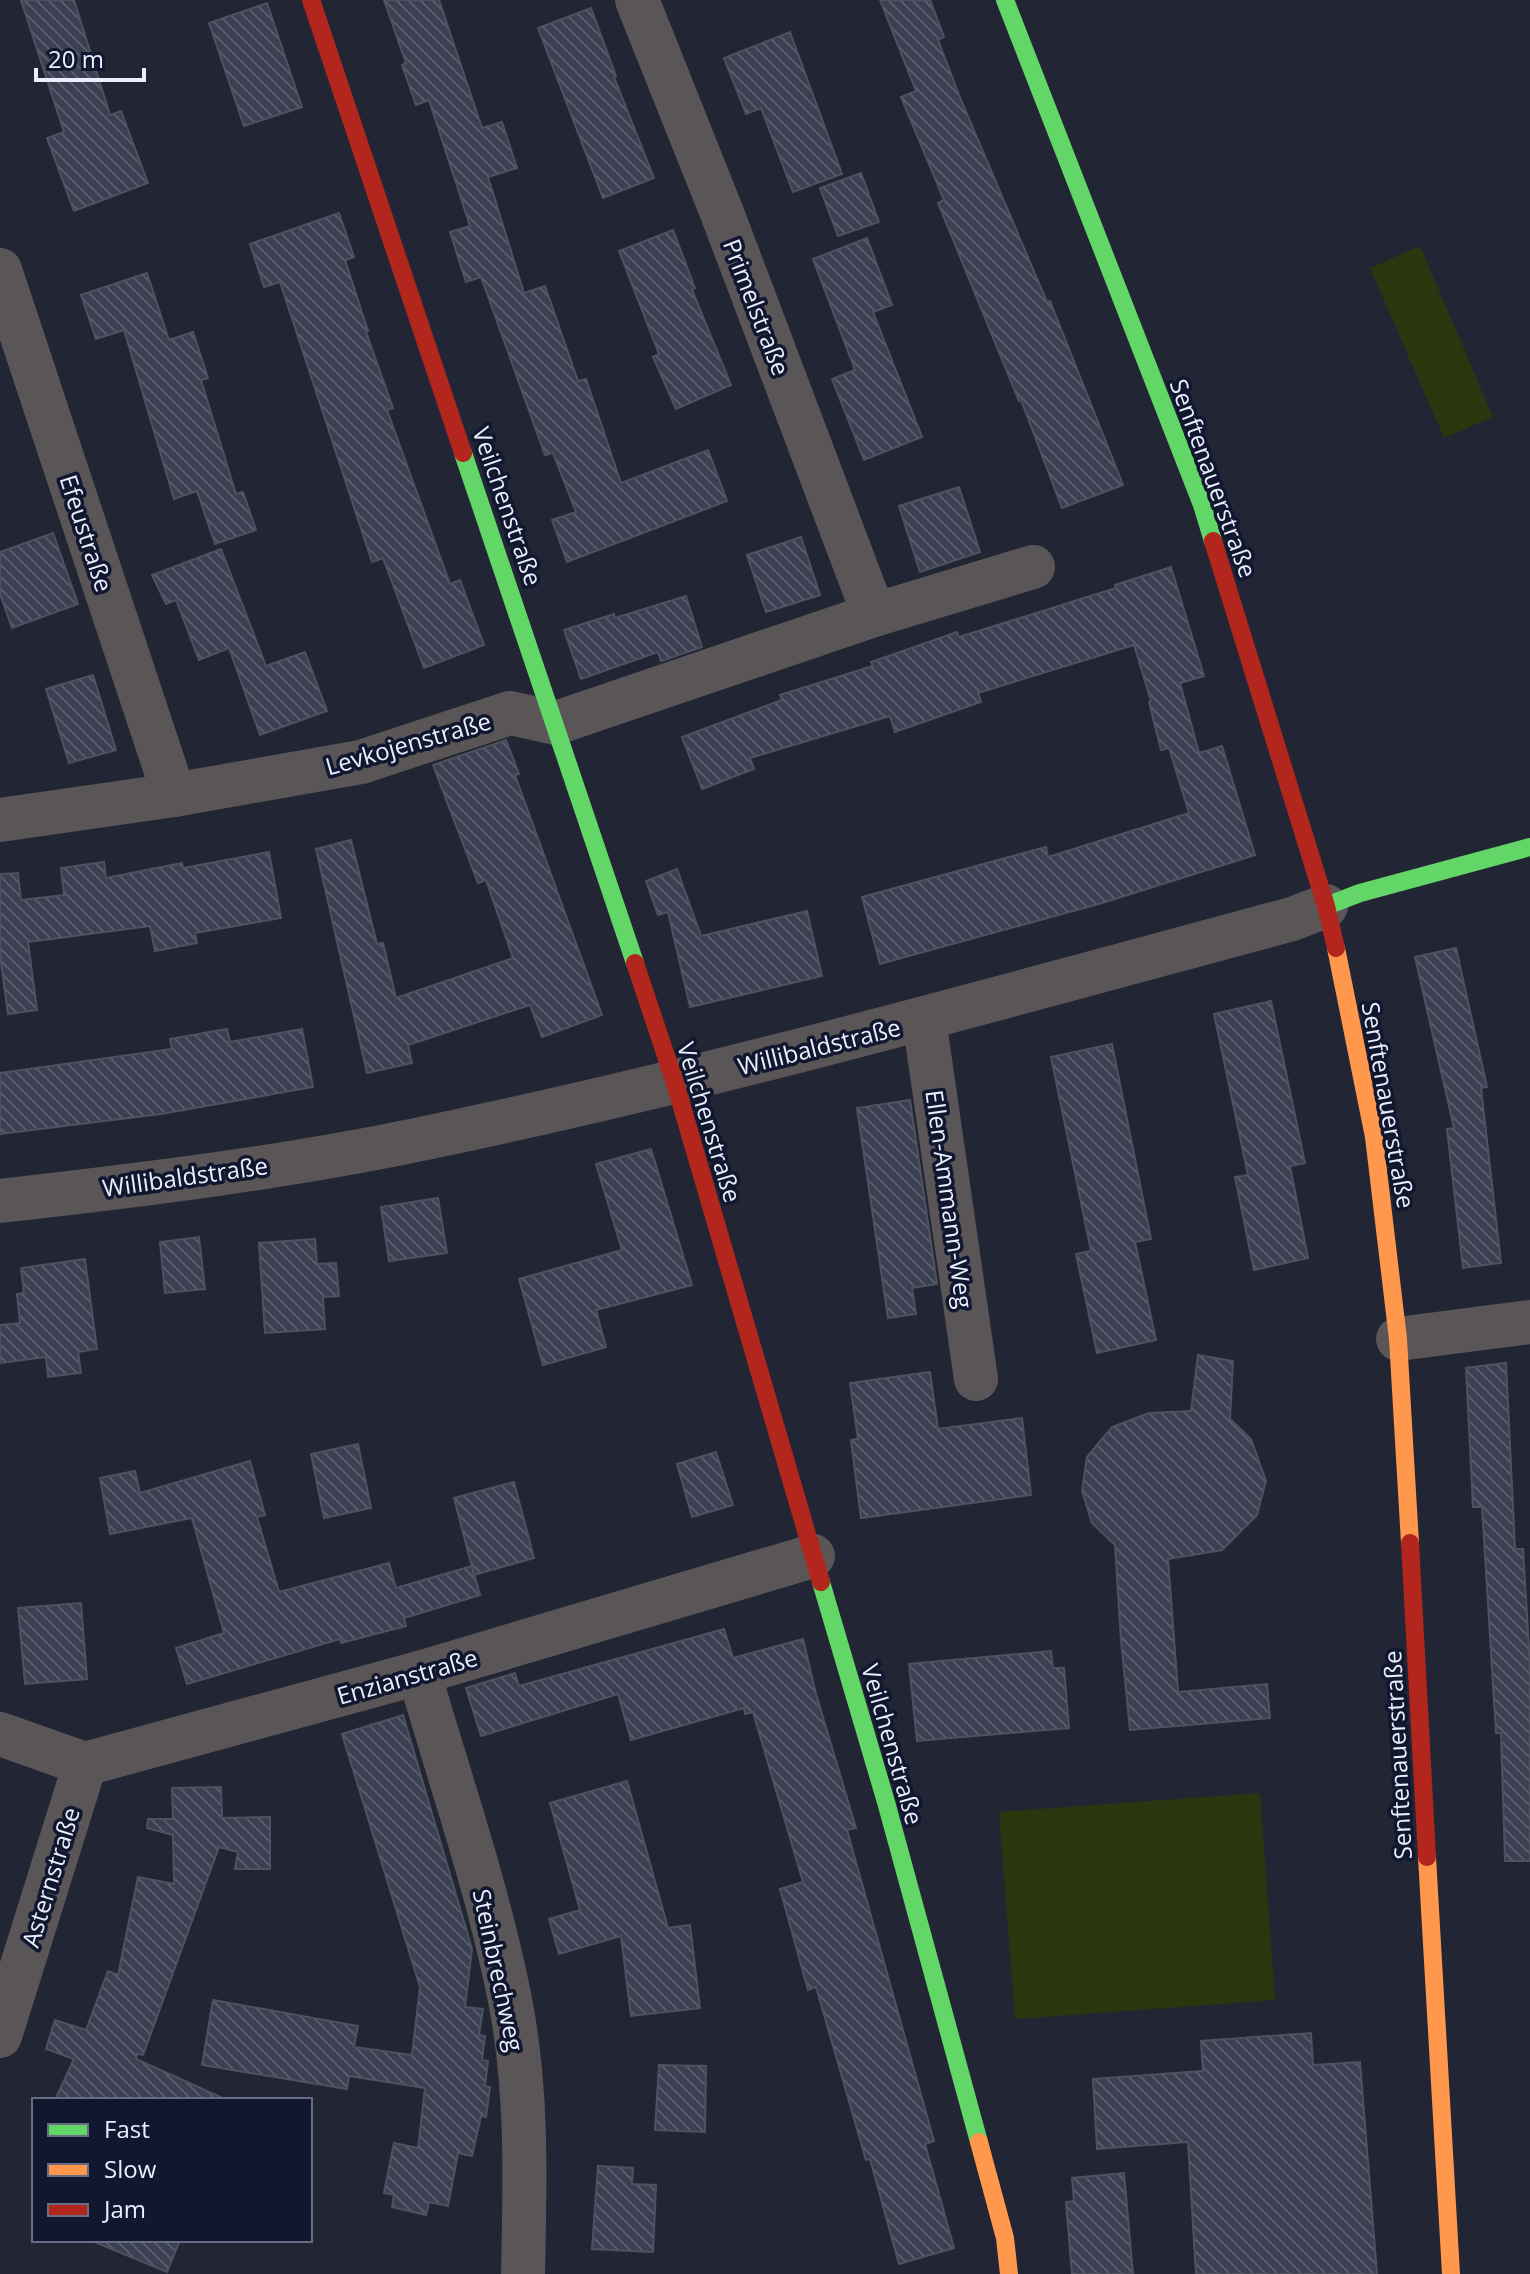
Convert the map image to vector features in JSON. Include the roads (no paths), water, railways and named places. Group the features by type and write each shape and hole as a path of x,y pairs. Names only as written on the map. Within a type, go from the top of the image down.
{"street":[{"name":"Veilchenstraße","path":"311,0 675,1083 886,1802 1005,2238 1009,2274"},
{"name":"Primelstraße","path":"637,0 722,213 874,615"},
{"name":"Senftenauerstraße","path":"1005,0 1202,505 1326,906 1374,1137 1398,1339 1451,2274"},
{"name":"Efeustraße","path":"0,270 174,795"},
{"path":"556,723 874,615 1033,567"},
{"name":"Levkojenstraße","path":"0,820 174,795 361,762 510,713 556,723"},
{"name":"Willibaldstraße","path":"0,1201 174,1180 417,1140 675,1083 1292,919 1360,893 1530,847"},
{"name":"Ellen-Ammann-Weg","path":"924,1019 976,1379"},
{"path":"1398,1339 1530,1322"},
{"name":"Enzianstraße","path":"85,1764 419,1673 813,1556"},
{"name":"Steinbrechweg","path":"419,1673 486,1901 509,1997 523,2094 523,2274"},
{"path":"0,1734 85,1764"},
{"name":"Asternstraße","path":"0,2036 85,1764"}]}
